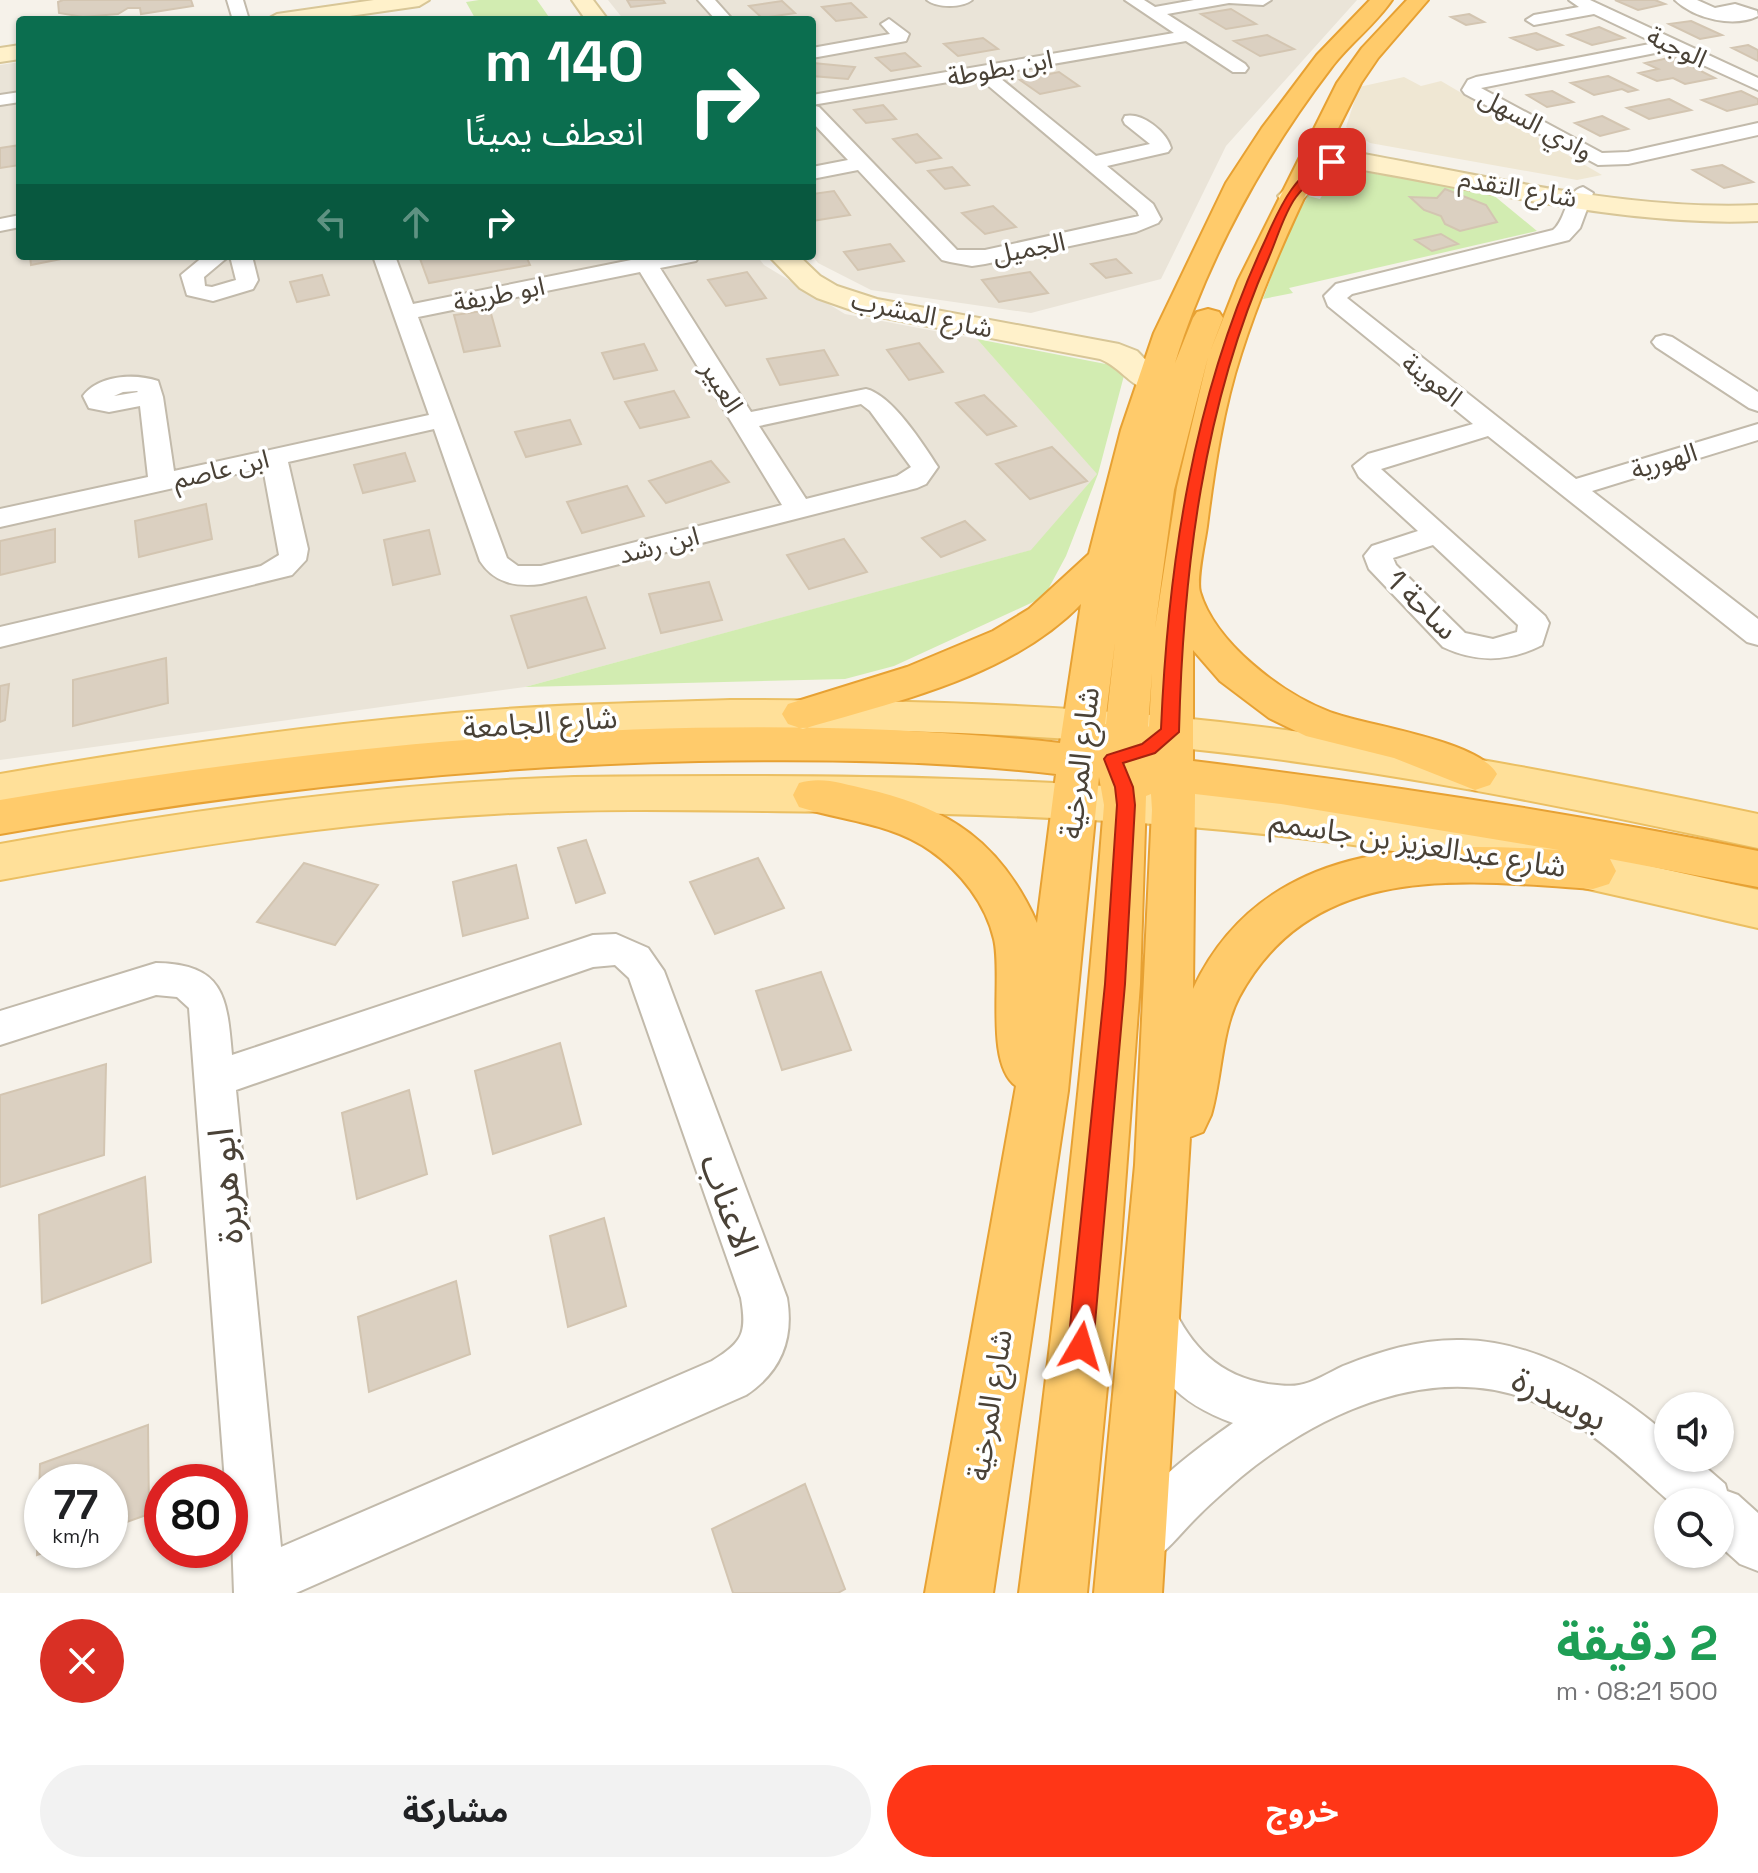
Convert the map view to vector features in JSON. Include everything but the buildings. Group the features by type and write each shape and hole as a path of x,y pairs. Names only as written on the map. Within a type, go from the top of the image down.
{"highway":[{"name":"شارع المرخية","path":"1130,1572 1162,1165 1106,559 1152,383 1169,333 1239,183 1271,133 1325,60 1382,0"},
{"name":"شارع المرخية","path":"959,1593 1042,1091 1126,766 1173,640 1194,487 1224,357 1252,281 1330,117 1370,53 1418,0"},
{"path":"1053,1593 1091,1253 1115,984 1126,766 1141,575 1163,463 1199,339 1276,152 1271,133"},
{"path":"803,714 894,685 1005,640 1034,624 1106,559"},
{"path":"1180,591 1211,648 1234,671 1284,708 1321,725 1404,745 1475,774"},
{"path":"0,817 265,776 378,764 589,748 760,744 889,746 1126,766 1662,849 1758,869"},
{"path":"815,795 866,803 912,819 948,838 986,874 1009,912 1020,946 1020,1024 1028,1061 1042,1091"},
{"path":"1162,1165 1189,1100 1199,1040 1220,985 1252,939 1295,903 1346,879 1404,866 1467,863 1593,871"}],"main road":[{"name":"شارع الجامعة","path":"0,790 135,767 411,731 625,717 915,715 1126,766"},
{"path":"0,862 254,822 490,797 604,793 815,795 1126,766 1475,774 1758,831"},
{"name":"شارع عبدالعزيز بن جاسمم","path":"1126,766 1337,826 1593,871 1758,909"}],"street":[{"path":"311,16 419,0"},
{"path":"706,0 721,16"},
{"path":"935,0 964,0"},
{"path":"1133,0 1239,68"},
{"path":"1152,12 1223,0"},
{"path":"1235,0 1263,0"},
{"name":"الوجبة","path":"1577,0 1758,85"},
{"path":"1683,0 1713,13"},
{"path":"1534,20 1595,9"},
{"path":"816,52 900,37 901,34 889,24"},
{"name":"ابن بطوطة","path":"816,99 1188,36"},
{"name":"وادي السهل","path":"1671,45 1482,81 1474,84 1471,90 1598,159 1616,160 1758,129"},
{"name":"الجميل","path":"816,115 950,255 972,259 1136,226 1151,219 1146,208 981,71"},
{"name":"شارع التقدم","path":"1330,117 1340,139 1357,148 1582,196 1680,206 1727,206 1758,202"},
{"path":"1093,163 1161,148 1159,140 1132,120"},
{"name":"شارع التقدم","path":"1291,196 1324,165 1352,160 1690,214 1758,213"},
{"path":"816,172 861,164"},
{"name":"العوينة","path":"1582,196 1569,228 1561,235 1344,289 1335,296 1339,306 1758,635"},
{"path":"212,260 195,272 192,282 195,290 202,293 225,292 245,284 243,264"},
{"name":"ابن رشد","path":"385,260 441,420 494,561 501,571 512,575 541,575 907,482 917,478 925,467 879,406 866,396 744,421"},
{"name":"ابو طريفة","path":"403,313 667,260"},
{"name":"شارع المشرب","path":"787,260 827,292 871,307 1075,344 1126,358 1152,383"},
{"name":"العبير","path":"646,264 799,510"},
{"name":"شارع المشرب","path":"1075,344 1142,342 1169,333"},
{"path":"1664,342 1758,403"},
{"path":"151,397 162,482"},
{"name":"ابن عاصم","path":"0,518 441,420"},
{"name":"ساحة 1","path":"1438,534 1382,552 1378,556 1383,569 1454,640 1467,647 1499,649 1531,638 1534,623 1366,466 1377,460 1492,427"},
{"name":"الهورية","path":"1570,489 1758,432"},
{"path":"0,637 267,574 289,565 294,549 274,457"},
{"name":"الاعناب","path":"215,1079 593,951 607,948 629,953 645,971 764,1298 768,1320 758,1356 747,1368 729,1378 259,1588"},
{"name":"ابو هريرة","path":"0,1028 156,979 178,979 202,993 208,1006 215,1079 259,1588"},
{"name":"بوسدرة","path":"1151,1305 1161,1335 1180,1363 1205,1386 1246,1405 1267,1410 1299,1409"},
{"name":"بوسدرة","path":"1130,1572 1211,1468 1268,1426 1299,1409 1410,1366 1463,1363 1507,1370 1576,1398 1610,1420 1690,1488"},
{"path":"1734,1525 1758,1546"}],"shaded area":[{"path":"608,0 1357,0 1226,146 1161,279 1031,313 871,290 816,260 816,16 621,16"},
{"path":"16,63 16,260 760,260 845,314 977,339 1098,474 1032,550 525,687 0,760 0,65"},
{"path":"1404,77 1421,86 1441,81 1602,175 1577,180 1370,143 1346,127 1359,87"}],"green space":[{"path":"537,0 548,16 474,16 466,2"},
{"path":"1359,171 1492,194 1537,231 1289,288 1293,293 1263,299 1287,234 1308,196 1320,199 1333,177"},
{"path":"977,339 1126,368 1098,474 1066,556 1044,597 894,666 845,679 525,687 1031,550 1097,474"}],"route":[{"path":"1081,1346 1115,984 1126,805 1124,787 1113,759 1148,748 1170,732 1173,640 1194,487 1224,357 1252,281 1291,196 1324,165 1332,162"}]}
